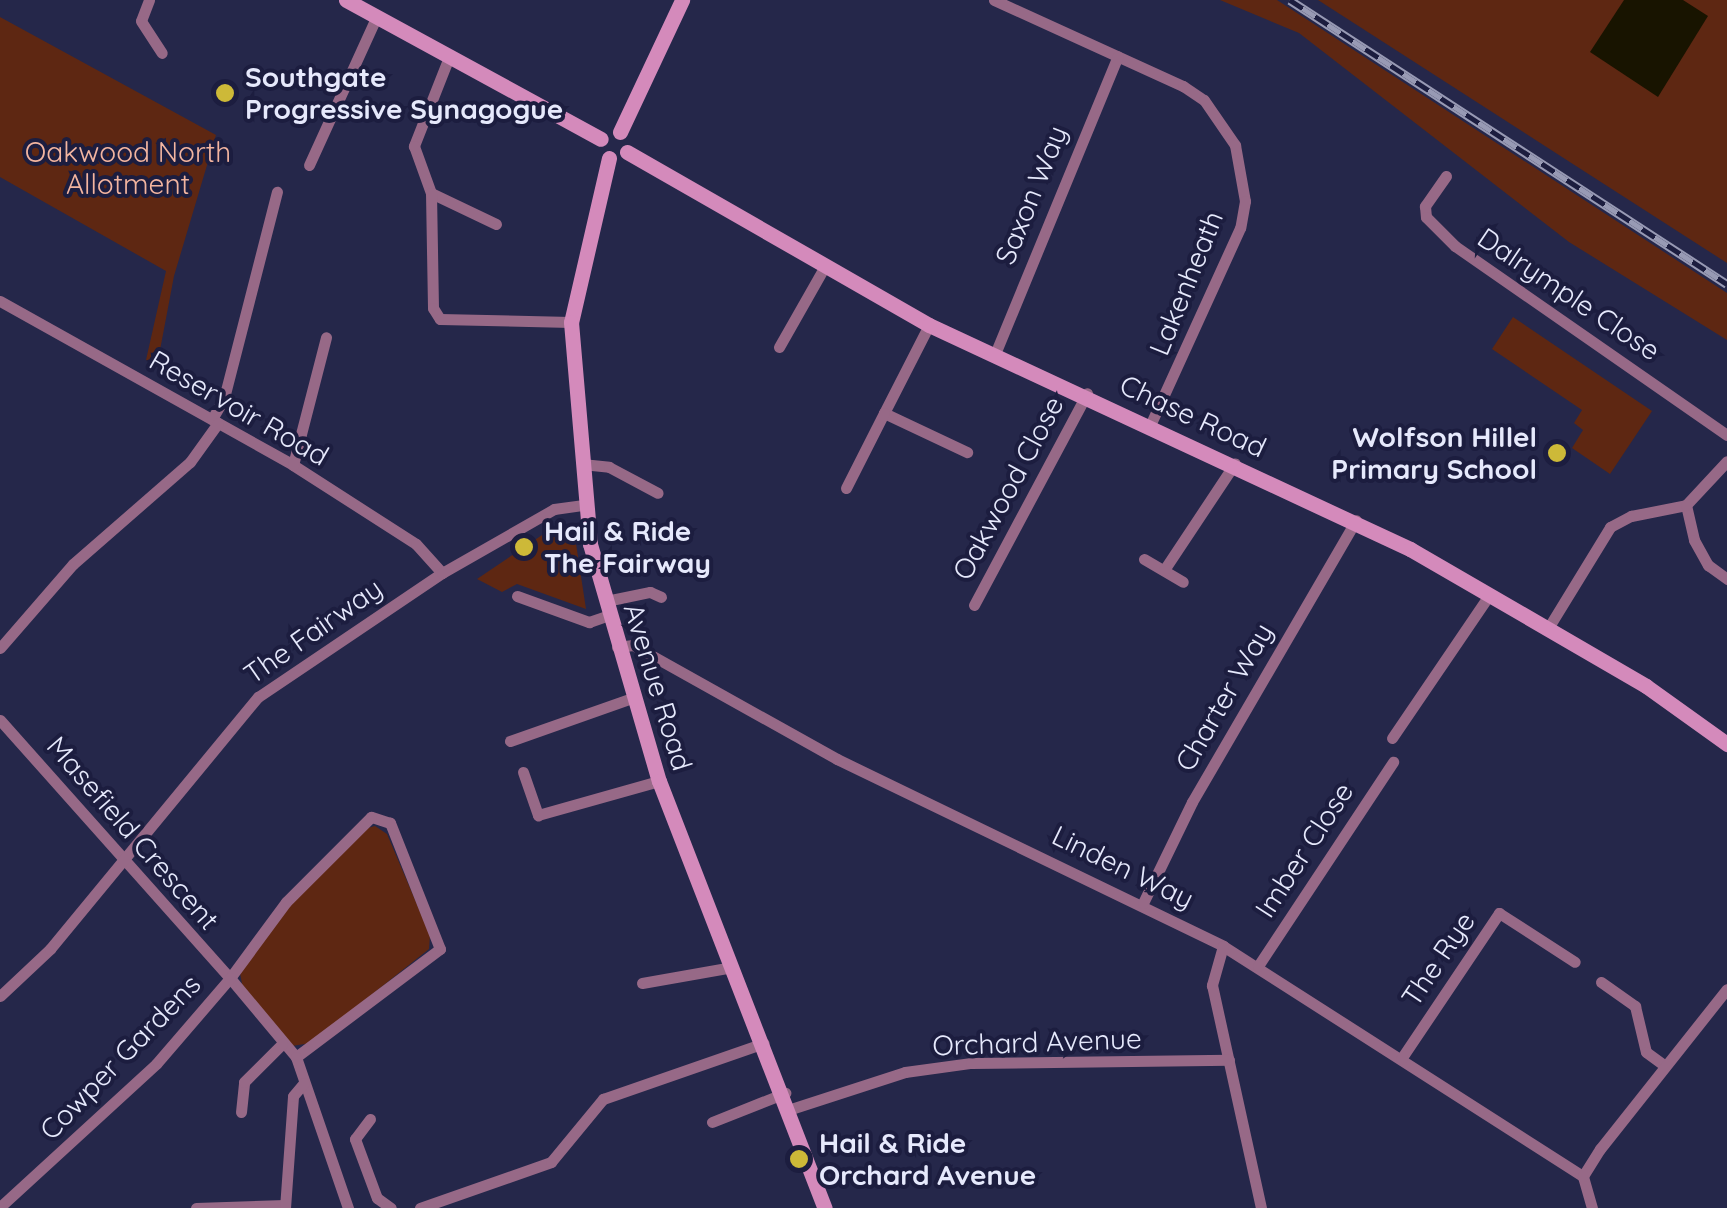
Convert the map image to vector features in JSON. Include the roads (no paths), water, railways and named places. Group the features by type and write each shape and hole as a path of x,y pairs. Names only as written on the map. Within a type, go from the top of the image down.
{"street":[{"path":"149,0 141,21 162,53"},
{"path":"346,0 601,140 609,158 627,152 620,132"},
{"path":"601,140 620,132 682,0"},
{"name":"Lakenheath","path":"994,0 1204,100 1243,167 1240,228 1151,423"},
{"path":"309,165 376,18"},
{"path":"449,56 414,146 432,193 434,308 440,319 571,322"},
{"name":"Saxon Way","path":"994,354 1118,56"},
{"name":"Chase Road","path":"627,152 929,325 1087,393 1356,520 1646,686 1727,744"},
{"name":"Avenue Road","path":"609,158 571,322 584,505 617,646 659,780 786,1092 825,1208"},
{"name":"Dalrymple Close","path":"1446,176 1425,206 1426,217 1455,246 1727,435"},
{"path":"0,648 73,564 190,462 215,421 277,192"},
{"path":"432,193 496,224"},
{"path":"780,347 826,266"},
{"name":"Reservoir Road","path":"0,301 294,465 416,544 442,573"},
{"path":"846,488 929,325"},
{"path":"294,465 326,337"},
{"name":"Oakwood Close","path":"974,605 1087,393"},
{"path":"884,413 968,452"},
{"path":"1546,630 1610,527 1631,516 1686,505 1727,461"},
{"path":"582,464 609,466 658,493"},
{"path":"1164,570 1234,464"},
{"name":"The Fairway","path":"0,996 50,949 124,861 202,758 258,698 442,573 554,509 584,505"},
{"path":"1686,505 1694,540 1708,565 1727,579"},
{"name":"Charter Way","path":"1143,903 1192,802 1356,520"},
{"path":"1144,558 1184,582"},
{"path":"518,596 588,622 607,608 650,592 661,597"},
{"path":"1392,738 1488,596"},
{"name":"Linden Way","path":"617,646 633,644 837,759 1143,903 1223,946 1583,1176"},
{"path":"510,741 632,698"},
{"name":"Masefield Crescent","path":"0,720 230,978"},
{"name":"Imber Close","path":"1258,966 1393,762"},
{"path":"523,772 538,815 659,780"},
{"name":"Cowper Gardens","path":"0,1207 82,1137 230,978 347,834 370,817 390,823 438,956 296,1058 230,978"},
{"name":"The Rye","path":"1401,1060 1500,913 1575,962"},
{"path":"1223,946 1212,984 1261,1208"},
{"path":"642,983 733,967"},
{"path":"1601,982 1635,1006 1646,1052 1664,1065"},
{"path":"1592,1208 1583,1176 1664,1065 1727,989"},
{"path":"420,1208 551,1162 603,1099 764,1043"},
{"path":"241,1112 244,1082 282,1044"},
{"path":"296,1058 348,1208"},
{"name":"Orchard Avenue","path":"792,1109 904,1072 971,1063 1229,1060"},
{"path":"196,1208 208,1202 285,1206 293,1096 304,1083"},
{"path":"712,1122 786,1092"},
{"path":"370,1119 355,1139 377,1198 391,1208"}],"railway":[{"path":"1290,0 1727,284"}],"place":[{"name":"Southgate Progressive Synagogue","path":"225,93"},
{"name":"Wolfson Hillel Primary School","path":"1557,453"},
{"name":"Hail & Ride The Fairway","path":"524,547"},
{"name":"Hail & Ride Orchard Avenue","path":"799,1159"}],"park label":[{"name":"Oakwood North Allotment","path":"128,168"}]}
